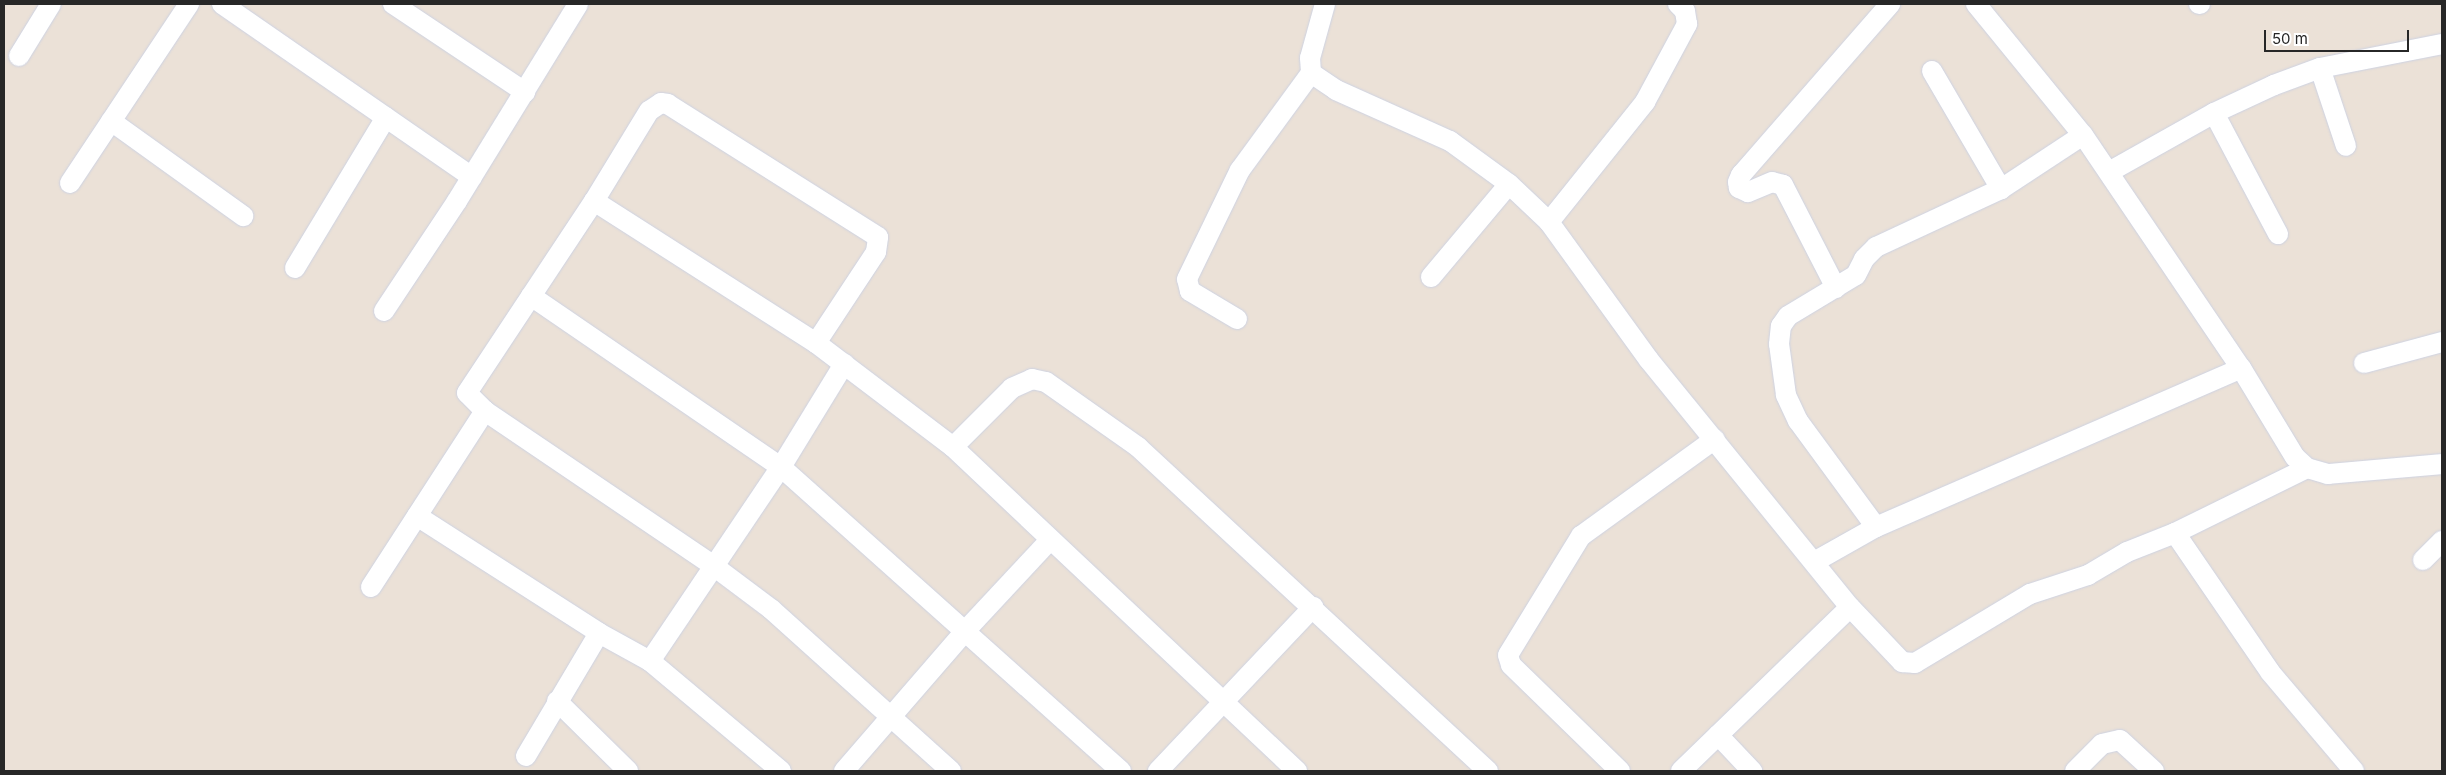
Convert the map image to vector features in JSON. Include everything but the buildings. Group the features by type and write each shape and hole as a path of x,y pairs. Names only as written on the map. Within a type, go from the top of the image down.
{"street":[{"path":"19,56 51,4"},
{"path":"70,183 189,4"},
{"path":"222,4 472,177"},
{"path":"392,4 525,92"},
{"path":"1237,319 1190,291 1186,279 1240,170 1311,73 1310,58 1325,4"},
{"path":"1549,222 1644,102 1687,24 1685,11 1678,4"},
{"path":"1836,288 1783,185 1772,182 1748,192 1740,188 1738,182 1741,175 1890,4"},
{"path":"1976,4 2084,135 2241,368 2295,457 2307,468 2328,474 2442,464"},
{"path":"384,311 472,177 525,92 575,5"},
{"path":"2109,172 2214,113 2274,85 2320,68 2434,43 2442,44"},
{"path":"2320,68 2346,146"},
{"path":"1932,71 2001,189"},
{"path":"1311,73 1336,90 1450,141 1509,184 1549,222 1649,360 1850,607 1897,658 1908,665 2030,594 2088,575 2127,552 2175,533 2307,468"},
{"path":"816,343 876,252 879,244 873,232 668,104 661,103 649,111 594,202 468,388 468,398 715,567 771,609 892,715 951,771"},
{"path":"2214,113 2278,234"},
{"path":"295,268 386,117"},
{"path":"112,121 243,216"},
{"path":"1876,527 1798,421 1786,395 1778,344 1781,326 1788,316 1856,275 1864,260 1876,247 2001,189 2084,135"},
{"path":"1431,276 1509,184"},
{"path":"594,202 816,343 953,447 1297,771"},
{"path":"530,296 781,467 966,630 1121,771"},
{"path":"2364,363 2442,342"},
{"path":"650,661 781,467 844,364"},
{"path":"1814,562 1876,527 2241,368"},
{"path":"953,447 1012,388 1032,379 1046,382 1131,441 1313,607 1488,771"},
{"path":"371,587 485,411"},
{"path":"1620,771 1511,665 1508,655 1581,536 1715,439"},
{"path":"417,516 599,632 650,661 781,771"},
{"path":"2175,533 2270,672 2354,771"},
{"path":"844,771 966,630 1050,540"},
{"path":"2423,560 2442,540"},
{"path":"1158,771 1313,607"},
{"path":"1681,771 1850,607"},
{"path":"526,756 599,632"},
{"path":"557,701 628,771"},
{"path":"1718,735 1752,771"},
{"path":"2075,771 2102,744 2120,740 2154,771"}]}
